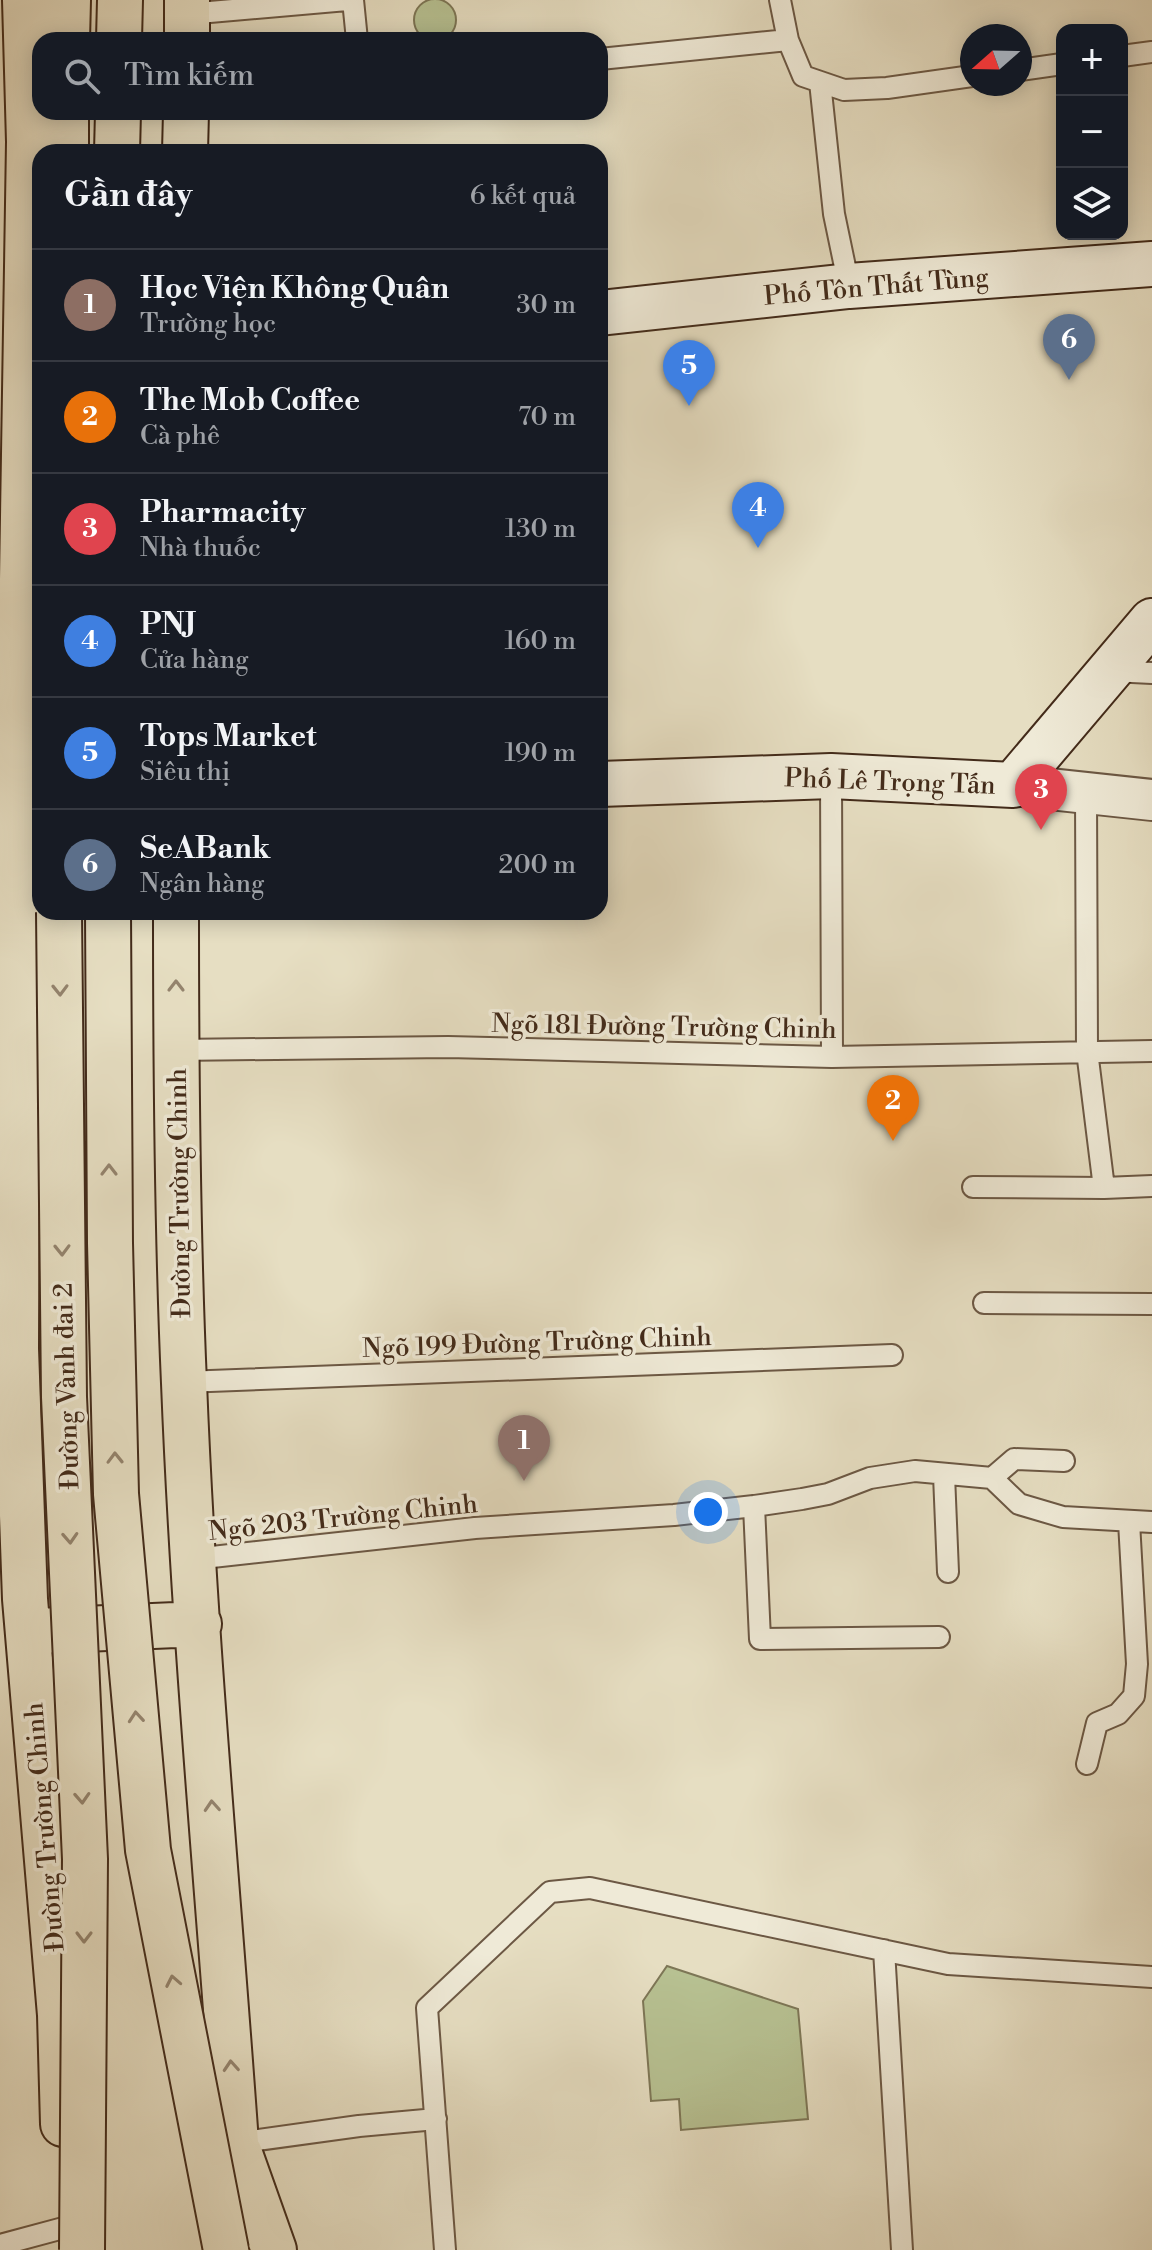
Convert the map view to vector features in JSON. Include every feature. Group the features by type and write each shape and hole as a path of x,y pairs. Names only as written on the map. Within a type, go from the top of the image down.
{"main road":[{"name":"Đường Trường Chinh","path":"25,0 29,142 21,368 11,532 23,591 10,728 9,1157 28,1631 60,2015 71,2242"},
{"path":"67,32 68,0"},
{"path":"119,32 120,0"},
{"path":"66,120 66,144"},
{"path":"117,144 118,120"},
{"path":"185,144 186,120"},
{"path":"0,239 27,205"},
{"name":"Phố Tôn Thất Tùng","path":"608,312 849,286 1152,264"},
{"name":"Phố Lê Trọng Tấn","path":"608,784 831,776 1013,785 1131,672 1152,621"},
{"name":"Đường Vành đai 2","path":"59,920 64,1397 85,1859 71,2242"},
{"name":"Đường Vành đai 2","path":"108,920 110,1243 116,1494 148,1850 226,2250"},
{"name":"Đường Trường Chinh","path":"176,920 184,1382 236,2143 226,2250"},
{"path":"28,1631 199,1624"},
{"name":"Đường Trường Chinh","path":"236,2143 274,2250"},
{"name":"Đường Trường Chinh","path":"65,2166 104,2250"}],"street":[{"path":"1013,785 1152,800"}],"lane":[{"path":"187,18 347,0"},
{"path":"353,0 356,32"},
{"path":"780,0 788,40 803,76 844,90 887,88 960,78"},
{"path":"608,58 788,40"},
{"path":"1128,55 1152,52"},
{"path":"1032,68 1056,65"},
{"path":"820,82 834,214 849,286"},
{"path":"831,776 832,1057"},
{"path":"1086,794 1087,1051 1104,1188"},
{"name":"Ngõ 181 Đường Trường Chinh","path":"176,1050 448,1047 832,1057 1152,1051"},
{"path":"973,1187 1152,1186"},
{"path":"984,1303 1152,1304"},
{"name":"Ngõ 199 Đường Trường Chinh","path":"184,1382 892,1355"},
{"path":"1064,1461 1014,1459 992,1478 1019,1504 1063,1517 1152,1522"},
{"name":"Ngõ 203 Trường Chinh","path":"194,1559 475,1528 674,1515 754,1506 828,1494 870,1478 915,1471 992,1478"},
{"path":"944,1475 948,1572"},
{"path":"754,1506 760,1639 939,1637"},
{"path":"1087,1764 1097,1723 1118,1714 1143,1696 1136,1651 1129,1522"},
{"path":"445,2250 427,2008 550,1892 590,1888 948,1964 1152,1977"},
{"path":"884,1950 902,2250"},
{"path":"236,2143 436,2119"},
{"path":"0,2245 71,2242"}],"green space":[{"path":"427,1 443,1 454,12 456,20 452,32 418,32 416,28 416,12"},
{"path":"667,1966 798,2009 808,2119 681,2130 679,2099 651,2101 643,2001"}],"place":[{"name":"SeABank","path":"1069,380"},
{"name":"Tops Market","path":"689,406"},
{"name":"PNJ","path":"758,548"},
{"name":"Pharmacity","path":"1041,830"},
{"name":"The Mob Coffee","path":"893,1141"},
{"name":"Học Viện Không Quân","path":"524,1481"}]}
